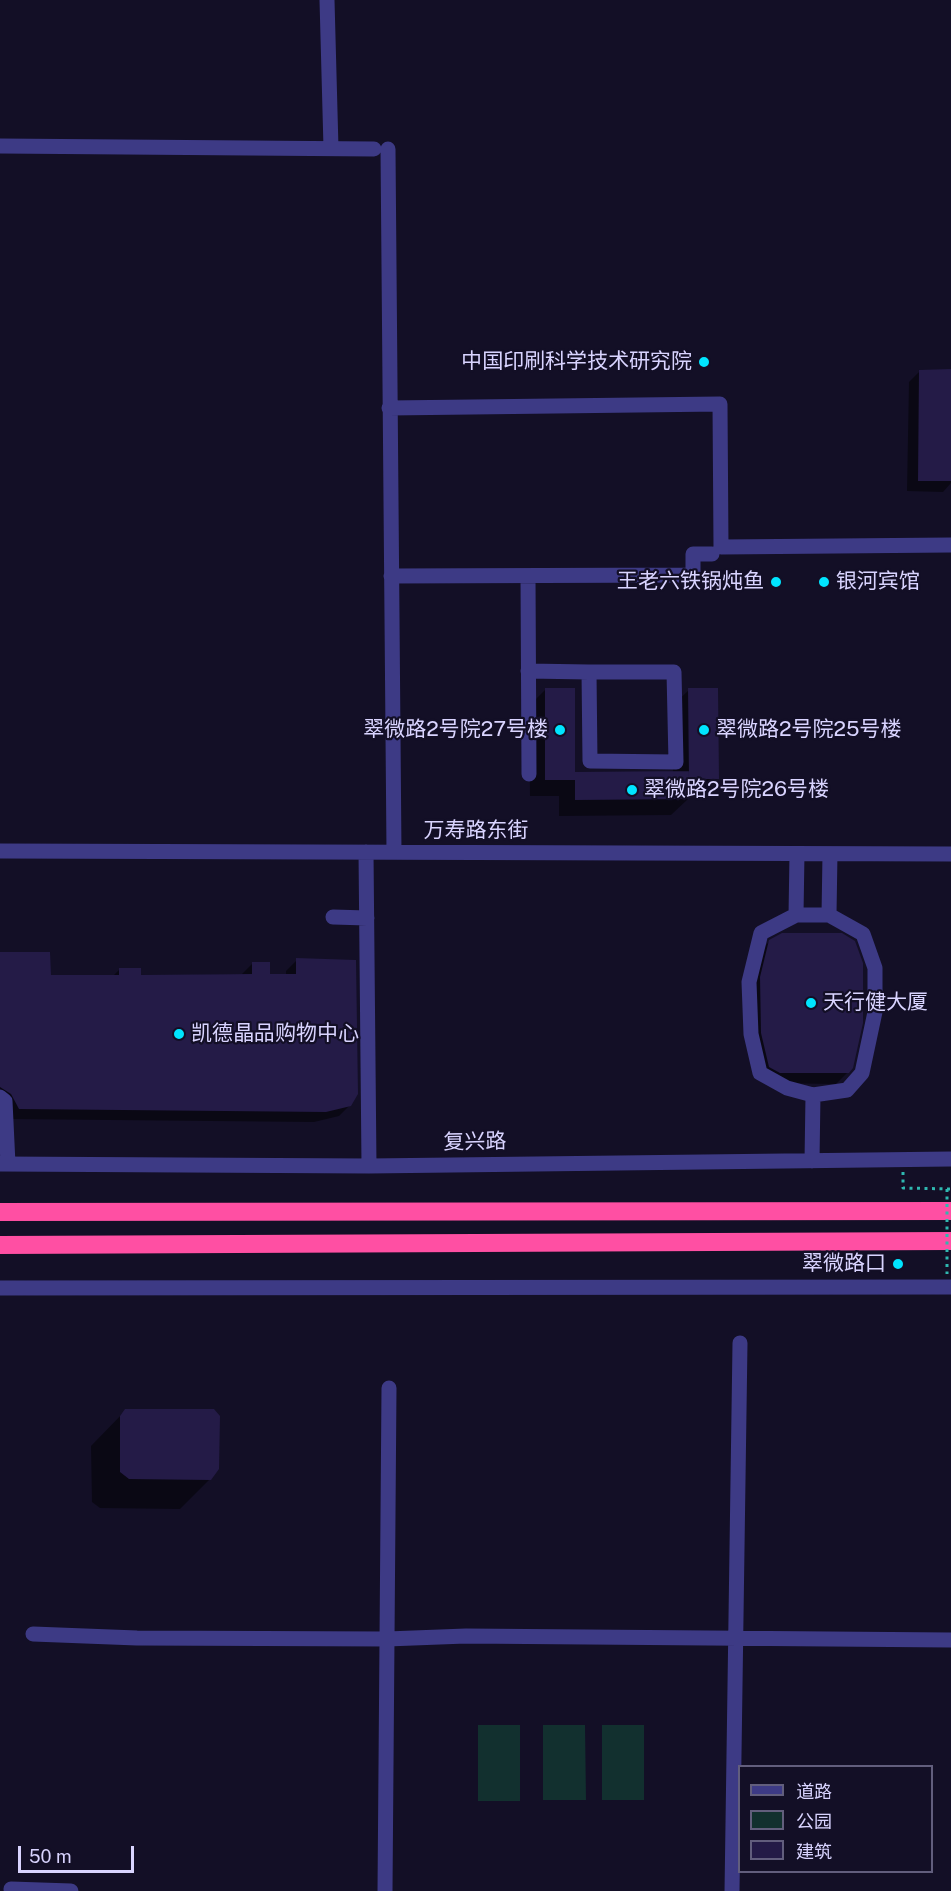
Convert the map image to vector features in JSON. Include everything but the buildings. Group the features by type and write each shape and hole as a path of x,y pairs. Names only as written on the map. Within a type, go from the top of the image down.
{"highway":[{"path":"0,1212 951,1211"},
{"path":"0,1245 951,1240"}],"street":[{"path":"327,0 332,148"},
{"path":"0,146 381,149 388,408 394,852"},
{"path":"388,408 720,404 721,548 951,545"},
{"path":"391,576 693,575 693,554 712,554"},
{"path":"528,576 529,774"},
{"path":"528,671 674,672 676,762 590,761 589,672"},
{"name":"万寿路东街","path":"0,851 951,854"},
{"path":"366,852 369,1166"},
{"path":"796,915 797,854"},
{"path":"829,915 830,854"},
{"path":"796,915 829,915 863,934 875,968 875,1012 862,1073 847,1090 813,1095 788,1088 760,1073 751,1034 749,982 760,933 796,915"},
{"path":"333,917 366,918"},
{"path":"812,1161 813,1095"},
{"path":"0,1097 5,1101 4,1164"},
{"name":"复兴路","path":"4,1164 369,1166 951,1159"},
{"path":"0,1288 949,1281"},
{"path":"732,1891 740,1343"},
{"path":"385,1891 388,1388"},
{"path":"33,1634 137,1638 387,1639 465,1636 951,1640"},
{"path":"11,1889 71,1891"}],"path":[{"path":"903,1188 949,1189 949,1281"}],"green space":[{"path":"478,1725 520,1725 520,1801 478,1801"},
{"path":"543,1725 585,1725 586,1800 543,1800"},
{"path":"602,1725 644,1725 644,1800 602,1800"}],"place":[{"name":"中国印刷科学技术研究院","path":"704,362"},
{"name":"王老六铁锅炖鱼","path":"776,582"},
{"name":"银河宾馆","path":"824,582"},
{"name":"翠微路2号院27号楼","path":"560,730"},
{"name":"翠微路2号院25号楼","path":"704,730"},
{"name":"翠微路2号院26号楼","path":"632,790"},
{"name":"天行健大厦","path":"811,1003"},
{"name":"凯德晶品购物中心","path":"179,1034"},
{"name":"翠微路口","path":"898,1264"}]}
